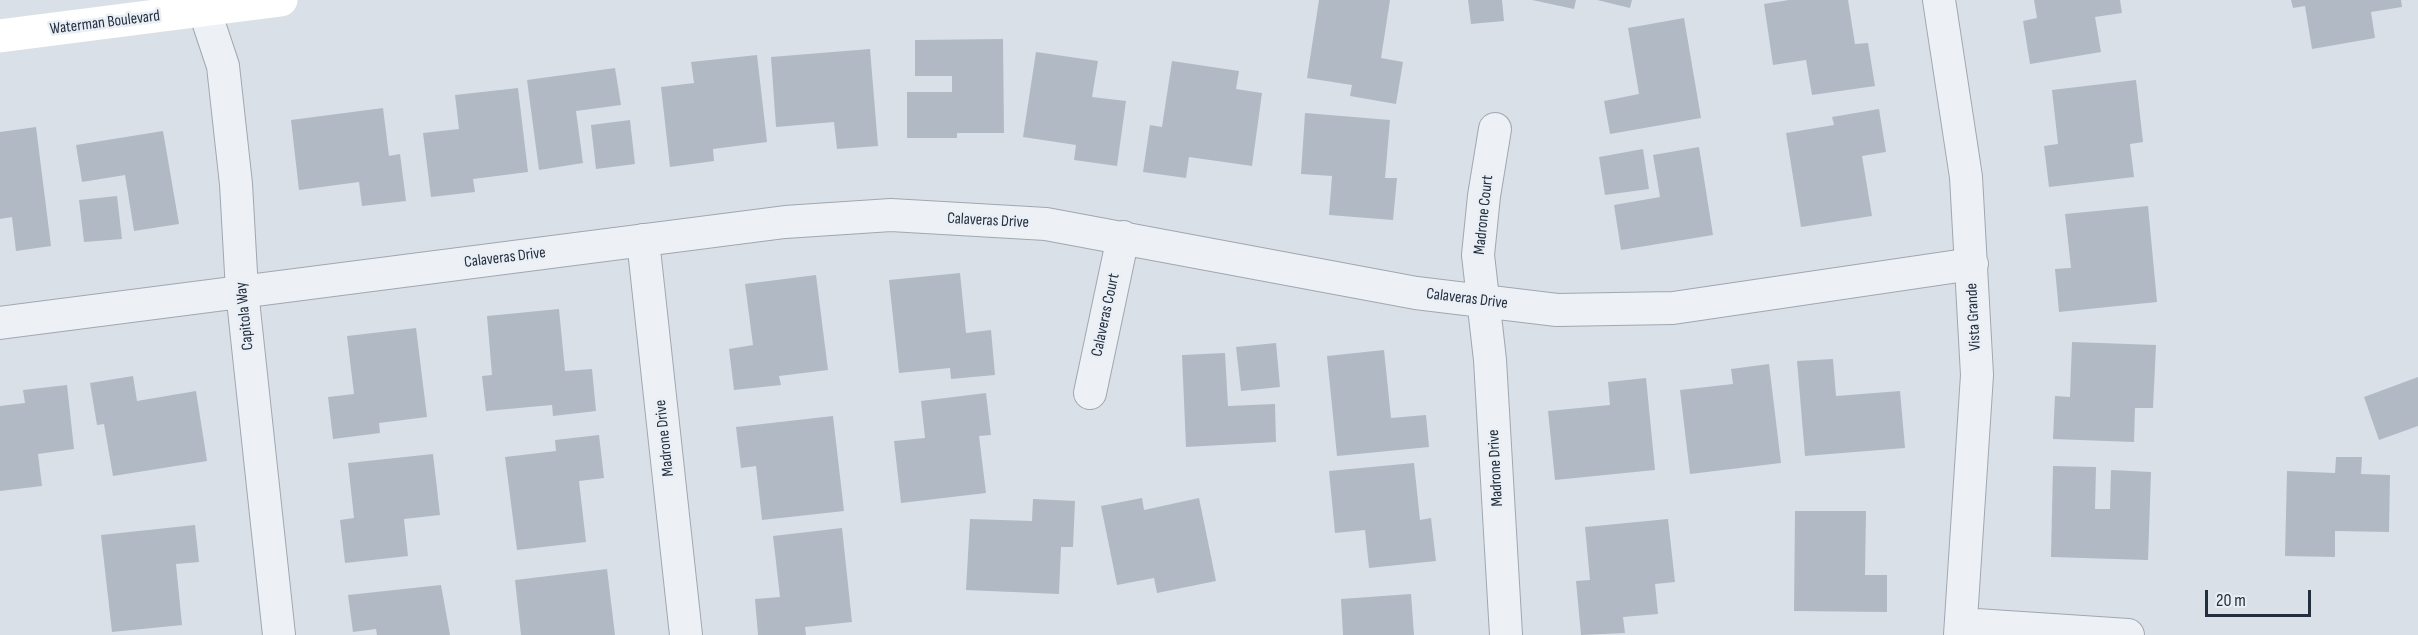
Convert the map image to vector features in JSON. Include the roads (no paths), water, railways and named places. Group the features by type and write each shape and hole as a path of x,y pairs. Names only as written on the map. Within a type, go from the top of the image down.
{"main road":[{"name":"Waterman Boulevard","path":"0,36 203,5 281,0"}],"street":[{"name":"Vista Grande","path":"1939,0 1966,177 1977,375 1960,629"},
{"name":"Capitola Way","path":"203,5 223,66 236,184 242,291 279,635"},
{"name":"Madrone Court","path":"1483,302 1478,255 1484,196 1495,129"},
{"name":"Calaveras Drive","path":"0,323 785,222 891,215 1046,224 1297,271 1483,302 1557,310 1673,308 1972,264"},
{"name":"Calaveras Court","path":"1090,393 1123,237"},
{"name":"Madrone Drive","path":"643,240 686,635"},
{"name":"Madrone Drive","path":"1483,302 1490,360 1506,635"},
{"path":"1960,629 2128,635"}]}
